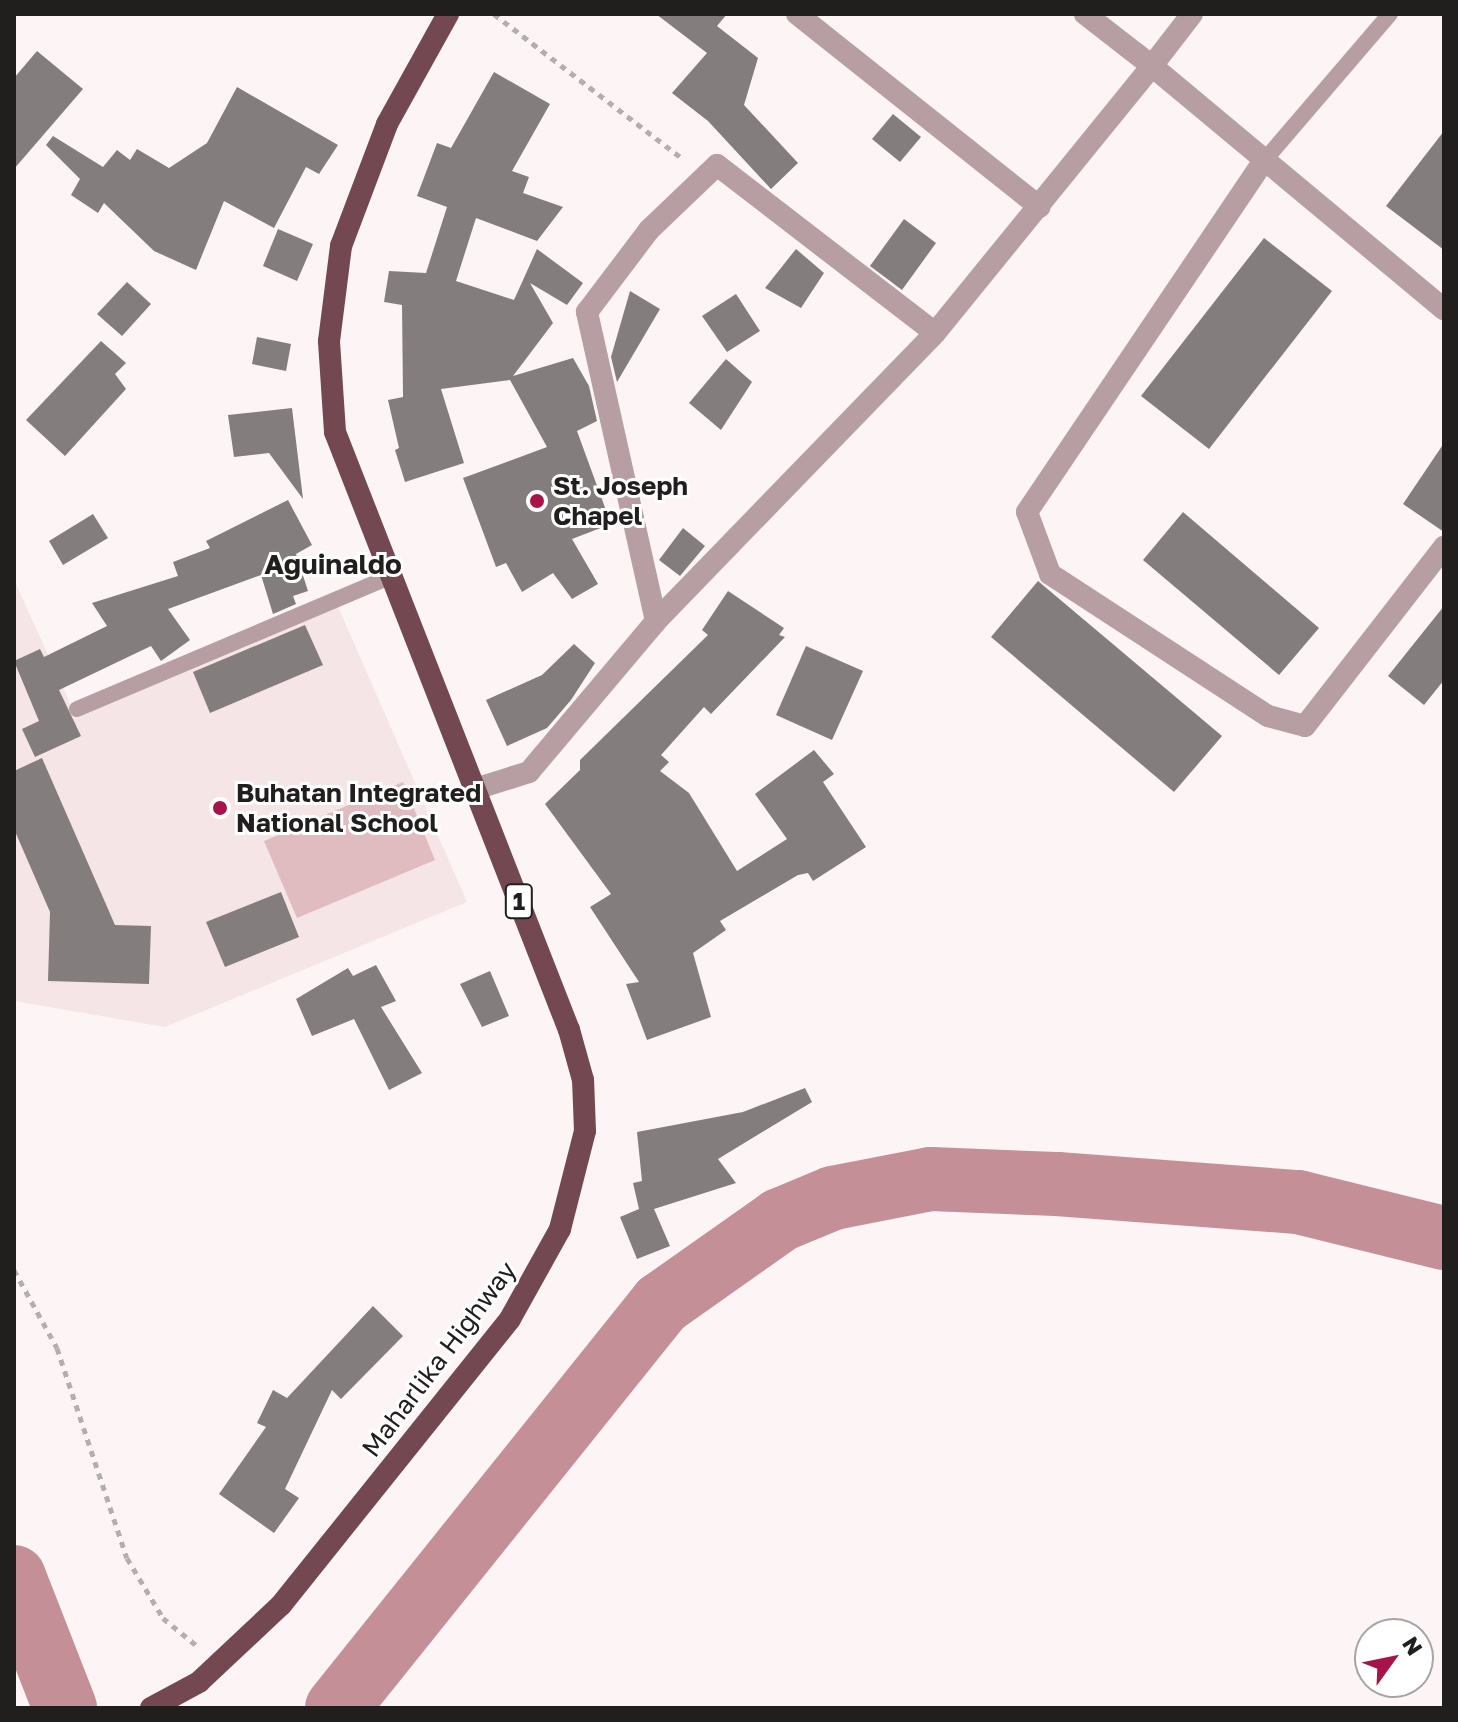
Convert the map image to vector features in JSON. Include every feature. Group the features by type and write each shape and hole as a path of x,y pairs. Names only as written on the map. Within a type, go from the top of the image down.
{"highway":[{"name":"Maharlika Highway","path":"151,1708 221,1664 310,1572 510,1319 555,1240 575,1183 585,1131 583,1080 539,950 472,790 335,432 329,341 341,246 387,124 448,14"}],"street":[{"path":"797,14 823,22 1040,207"},
{"path":"1085,14 1444,309"},
{"path":"472,790 529,772 656,621 935,333 1040,207 1192,14"},
{"path":"1263,162 1027,512 1050,574 1268,716 1305,726 1444,547"},
{"path":"656,621 587,312 649,230 717,165 935,333"}],"lane":[{"path":"1263,162 1390,14"},
{"path":"77,709 392,576"}],"path":[{"path":"494,14 705,176"},
{"path":"14,1270 57,1348 127,1558 163,1618 221,1664"}],"shaded area":[{"name":"Buhatan Integrated National School","path":"14,580 75,714 336,602 467,902 165,1027 14,1001"},
{"path":"403,782 435,860 297,918 264,841"}],"building":[{"path":"656,14 727,14 717,26 758,58 744,105 798,163 771,189 708,121 672,93 707,53"},
{"path":"37,51 83,89 14,169 14,78"},
{"path":"494,72 550,104 512,171 529,177 523,193 563,207 537,241 476,218 456,281 514,300 537,249 583,283 567,305 530,283 553,323 513,376 573,358 589,386 597,421 577,431 611,524 572,539 598,584 572,599 553,573 522,592 506,563 496,567 463,478 547,447 510,380 441,389 464,463 405,482 395,450 399,448 388,400 403,397 402,305 384,302 389,271 426,273 447,207 417,196 437,143 451,148"},
{"path":"237,87 338,145 319,174 306,167 274,228 224,201 196,270 154,251 104,203 98,213 71,195 80,179 46,145 53,136 103,167 117,150 130,160 137,149 169,168 207,143"},
{"path":"893,114 921,137 900,162 872,139"},
{"path":"1444,131 1444,250 1386,206"},
{"path":"904,219 936,243 902,290 870,266"},
{"path":"278,229 313,244 297,281 263,266"},
{"path":"1264,238 1332,291 1209,449 1141,396"},
{"path":"796,249 824,273 801,308 765,288"},
{"path":"127,282 151,304 122,336 97,314"},
{"path":"630,291 660,309 617,382 611,357"},
{"path":"736,294 760,331 727,352 702,316"},
{"path":"257,337 291,344 286,371 252,364"},
{"path":"101,341 126,363 115,374 126,389 65,456 26,420"},
{"path":"726,359 752,382 721,430 689,403"},
{"path":"292,408 303,499 269,453 234,457 228,415"},
{"path":"1444,443 1444,532 1403,504"},
{"path":"288,500 312,545 296,554 308,591 293,596 296,604 273,614 261,575 168,609 190,640 161,661 151,646 59,690 81,736 35,757 22,729 39,721 14,661 40,649 44,657 107,626 92,603 178,576 173,562 210,548 206,541"},
{"path":"1183,512 1319,628 1279,675 1143,560"},
{"path":"93,514 108,538 63,565 49,541"},
{"path":"683,528 705,546 680,576 659,560"},
{"path":"1038,581 1222,736 1174,792 991,637"},
{"path":"728,591 784,628 779,635 785,637 711,714 704,707 661,755 669,762 660,771 689,793 737,871 787,839 755,794 814,750 834,774 823,782 866,847 813,881 808,873 798,875 720,921 726,930 693,953 711,1017 647,1040 626,984 639,982 590,907 611,894 545,804 580,770 580,760 708,635 702,630"},
{"path":"1444,606 1444,680 1424,705 1388,676"},
{"path":"305,625 323,665 210,713 193,672"},
{"path":"574,644 595,663 571,700 547,728 507,746 486,700 542,675"},
{"path":"806,646 863,671 832,740 776,715"},
{"path":"42,758 115,925 151,926 149,984 48,981 50,912 14,829 14,771"},
{"path":"281,892 299,937 225,967 206,922"},
{"path":"376,965 396,1001 381,1007 422,1073 389,1090 354,1019 312,1036 296,999 348,968 353,976"},
{"path":"490,971 509,1016 482,1027 460,984"},
{"path":"805,1088 812,1102 718,1159 736,1183 654,1209 670,1246 637,1259 620,1217 639,1209 633,1183 642,1181 637,1132 743,1112"},
{"path":"373,1306 403,1336 341,1399 332,1390 285,1489 299,1498 274,1533 219,1494 266,1427 257,1423 273,1390 287,1398"}],"waterway":[{"path":"337,1708 661,1304 780,1220 833,1198 931,1179 1057,1184 1298,1202 1444,1238"},
{"path":"14,1577 65,1708"}],"place":[{"name":"St. Joseph Chapel","path":"537,501"},
{"name":"Buhatan Integrated National School","path":"220,808"}],"district":[{"name":"Aguinaldo","path":"333,564"}]}
